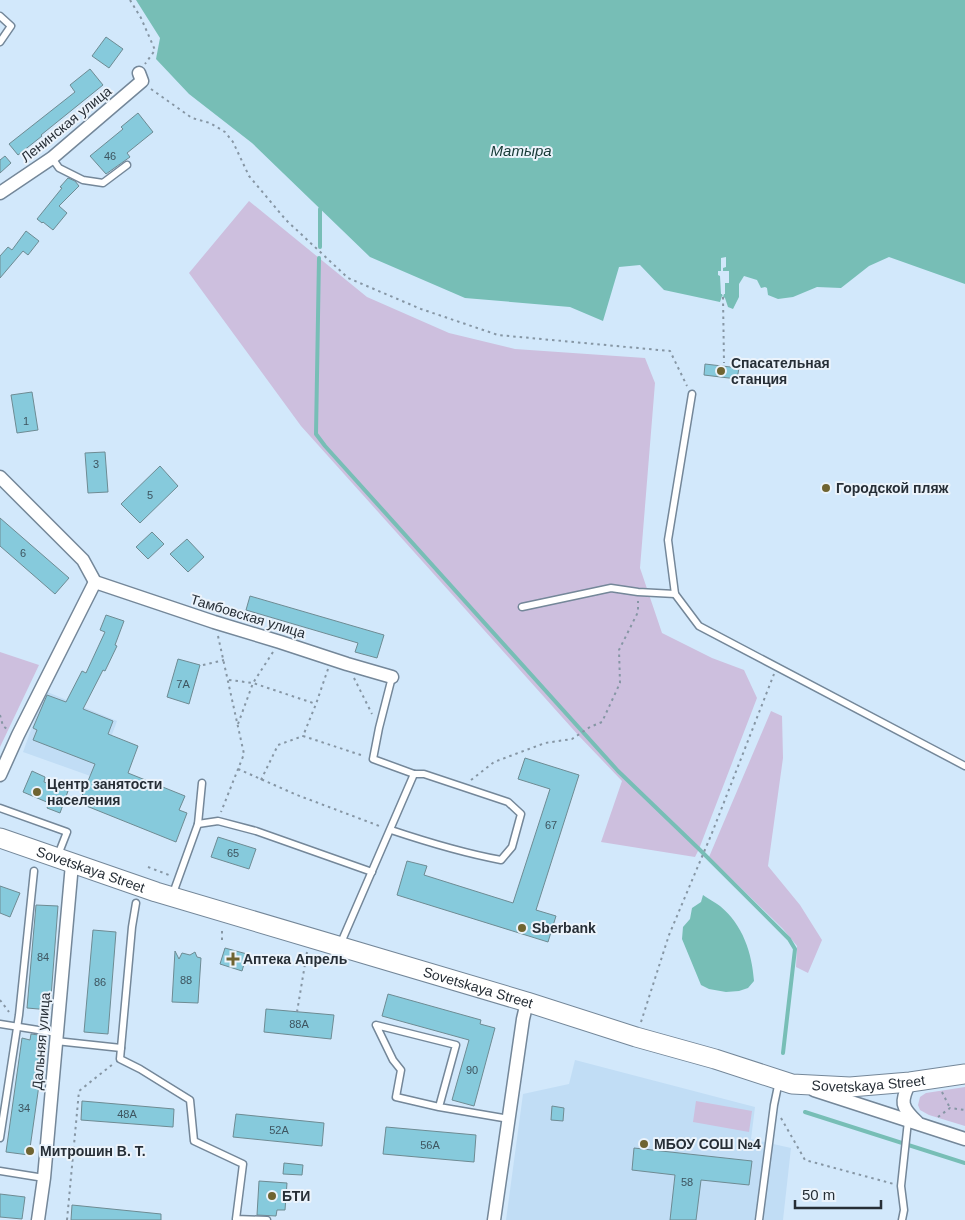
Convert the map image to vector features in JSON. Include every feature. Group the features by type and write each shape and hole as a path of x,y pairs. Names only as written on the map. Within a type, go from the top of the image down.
{"main road":[{"name":"Sovetskaya Street","path":"0,838 172,897 527,1002 786,1082 850,1087 910,1082 965,1074"}],"street":[{"name":"Ленинская улица","path":"0,193 52,158 142,81 139,73"},
{"path":"0,477 83,560 94,582 0,775"},
{"name":"Тамбовская улица","path":"94,582 214,622 392,677"},
{"name":"Дальняя улица","path":"38,1220 44,1178 57,1037 64,861"},
{"path":"494,1220 527,1002"},
{"path":"786,1082 965,1139"},
{"path":"910,1082 904,1094 903,1103 913,1123"}],"lane":[{"path":"0,16 11,26 0,42"},
{"path":"52,158 59,168 83,180 102,183 127,165"},
{"path":"692,394 668,540 674,594 699,626 965,766"},
{"path":"522,607 611,588 674,594"},
{"path":"391,830 473,855 501,860 512,847 521,814 508,802 464,786 424,774 414,774 373,759 392,677"},
{"path":"339,946 414,774"},
{"path":"172,897 198,824 202,783"},
{"path":"0,808 67,832 64,861"},
{"path":"198,824 218,821 256,831 372,872"},
{"path":"0,1138 19,1015 34,871"},
{"path":"136,903 132,927 120,1059 190,1100 194,1141 243,1164 236,1218 267,1220"},
{"path":"0,1024 57,1037 121,1048"},
{"path":"439,1107 456,1045 376,1025 393,1060 401,1070 396,1097 439,1107 509,1119"},
{"path":"759,1220 774,1105 786,1082"},
{"path":"902,1220 904,1210 901,1186 913,1123"},
{"path":"0,1172 44,1178"}],"path":[{"path":"130,0 142,18 155,50 139,73"},
{"path":"151,89 192,118 210,123 225,132 233,142 249,176 280,213 348,278 421,309 498,335 670,352 692,394"},
{"path":"723,297 724,363"},
{"path":"464,786 494,762 544,743 572,739 602,722 620,682 618,650 638,612 638,592"},
{"path":"214,622 244,754 218,821"},
{"path":"238,725 254,683 280,642"},
{"path":"303,736 331,658"},
{"path":"203,665 224,660"},
{"path":"347,664 379,728"},
{"path":"636,1037 669,935 777,667"},
{"path":"228,680 254,683 316,704"},
{"path":"0,715 2,726 18,735"},
{"path":"261,780 278,745 303,736 373,759"},
{"path":"238,769 298,795 391,830"},
{"path":"148,867 171,876"},
{"path":"222,930 222,940"},
{"path":"297,1012 310,938"},
{"path":"0,1000 10,1013 19,1015"},
{"path":"67,1220 79,1091 98,1074 120,1059"},
{"path":"941,1091 950,1108"},
{"path":"774,1105 805,1160 901,1186"},
{"path":"937,1118 950,1108 965,1110"}],"shaded area":[{"path":"249,201 367,297 449,333 515,349 645,358 655,383 640,568 662,633 712,658 744,670 757,698 695,857 601,842 622,781 579,736 301,426 189,273"},
{"path":"0,652 39,665 0,747"},
{"path":"45,691 117,721 96,778 23,752"},
{"path":"771,711 782,716 783,758 768,866 800,905 822,940 808,973 796,967 797,946 783,929 709,857"},
{"name":"МБОУ СОШ №4","path":"575,1060 755,1107 751,1139 791,1148 783,1220 506,1220 523,1094 569,1084"},
{"path":"965,1087 965,1126 929,1115 920,1110 918,1105 920,1097 926,1093"},
{"path":"696,1101 752,1111 749,1132 693,1122"}],"water":[{"name":"Матыра","path":"136,0 965,0 965,284 889,257 869,266 841,288 817,287 793,297 778,299 768,295 767,288 761,288 757,280 744,276 739,284 739,297 733,309 728,307 725,298 722,296 720,302 664,290 640,265 619,267 603,321 570,307 465,298 370,257 252,143 189,94 156,59 160,38"},
{"path":"703,895 728,914 745,940 751,960 754,981 748,988 726,992 709,989 701,985 682,939 683,927 690,919 692,908 701,902"}],"pier":[{"path":"726,257 726,267 723,268 723,271 729,271 729,283 725,283 725,294 723,297 718,271 721,271 721,258"}],"building":[{"path":"106,37 123,49 109,68 92,56"},
{"path":"90,69 103,85 18,155 9,144 75,92 70,85"},
{"path":"138,113 153,132 127,153 130,157 106,174 90,156 123,129 121,127"},
{"path":"5,156 11,163 0,173 0,160"},
{"path":"68,178 75,181 79,186 59,206 67,213 53,230 37,219"},
{"path":"26,231 39,241 28,255 23,251 0,278 0,256 8,247 12,250"},
{"name":"Спасательная станция","path":"705,364 739,368 737,379 704,375"},
{"path":"32,392 38,430 17,433 11,395"},
{"path":"105,452 108,492 88,493 85,453"},
{"path":"160,466 178,486 140,523 121,504"},
{"path":"0,518 69,578 55,594 0,546"},
{"path":"152,532 164,544 148,559 136,547"},
{"path":"187,539 204,557 188,572 170,554"},
{"path":"250,596 384,635 377,658 355,652 358,643 246,610"},
{"path":"106,615 124,621 115,645 117,646 83,709 113,721 108,734 138,746 128,773 185,796 179,810 187,813 176,842 79,803 95,764 33,740 37,730 33,728 47,695 66,702 82,671 86,673 105,632 100,630"},
{"path":"178,659 200,665 189,704 167,697"},
{"path":"525,758 579,775 536,910 556,916 548,942 397,895 407,861 427,866 424,875 513,903 550,789 518,779"},
{"name":"Центр занятости населения","path":"32,771 45,777 44,782 68,791 60,813 47,808 49,803 23,792"},
{"path":"218,837 256,849 249,869 211,857"},
{"path":"0,886 20,893 10,917 0,913"},
{"path":"36,905 58,906 50,1010 27,1008"},
{"path":"93,930 116,932 108,1034 84,1032"},
{"name":"Аптека Апрель","path":"225,948 247,954 242,971 220,964"},
{"path":"175,951 179,959 182,953 190,955 195,952 197,957 201,958 198,1003 172,1002"},
{"path":"388,994 481,1020 480,1024 495,1028 474,1106 452,1100 469,1040 382,1016"},
{"path":"266,1009 334,1015 331,1039 264,1032"},
{"path":"31,1034 46,1036 29,1155 6,1152 22,1038 30,1040"},
{"path":"82,1101 174,1109 173,1127 81,1120"},
{"path":"552,1106 564,1108 563,1121 551,1120"},
{"path":"236,1114 324,1123 322,1146 233,1137"},
{"path":"386,1127 476,1135 474,1162 383,1154"},
{"path":"634,1148 752,1161 749,1185 701,1180 696,1220 670,1220 675,1175 632,1170"},
{"path":"284,1163 303,1165 302,1175 283,1174"},
{"name":"БТИ","path":"259,1181 287,1183 285,1210 277,1210 276,1216 257,1215"},
{"path":"0,1194 25,1197 22,1219 0,1217"},
{"path":"72,1205 161,1214 161,1220 71,1220"}],"waterway":[{"path":"320,209 320,247"},
{"path":"319,258 316,434 618,771 789,939 795,949 783,1053"},
{"path":"805,1112 965,1163"}],"place":[{"name":"Спасательная станция","path":"721,371"},
{"name":"Городской пляж","path":"826,488"},
{"name":"Центр занятости населения","path":"37,792"},
{"name":"Sberbank","path":"522,928"},
{"name":"Аптека Апрель","path":"233,959"},
{"name":"МБОУ СОШ №4","path":"644,1144"},
{"name":"Митрошин В. Т.","path":"30,1151"},
{"name":"БТИ","path":"272,1196"}]}
